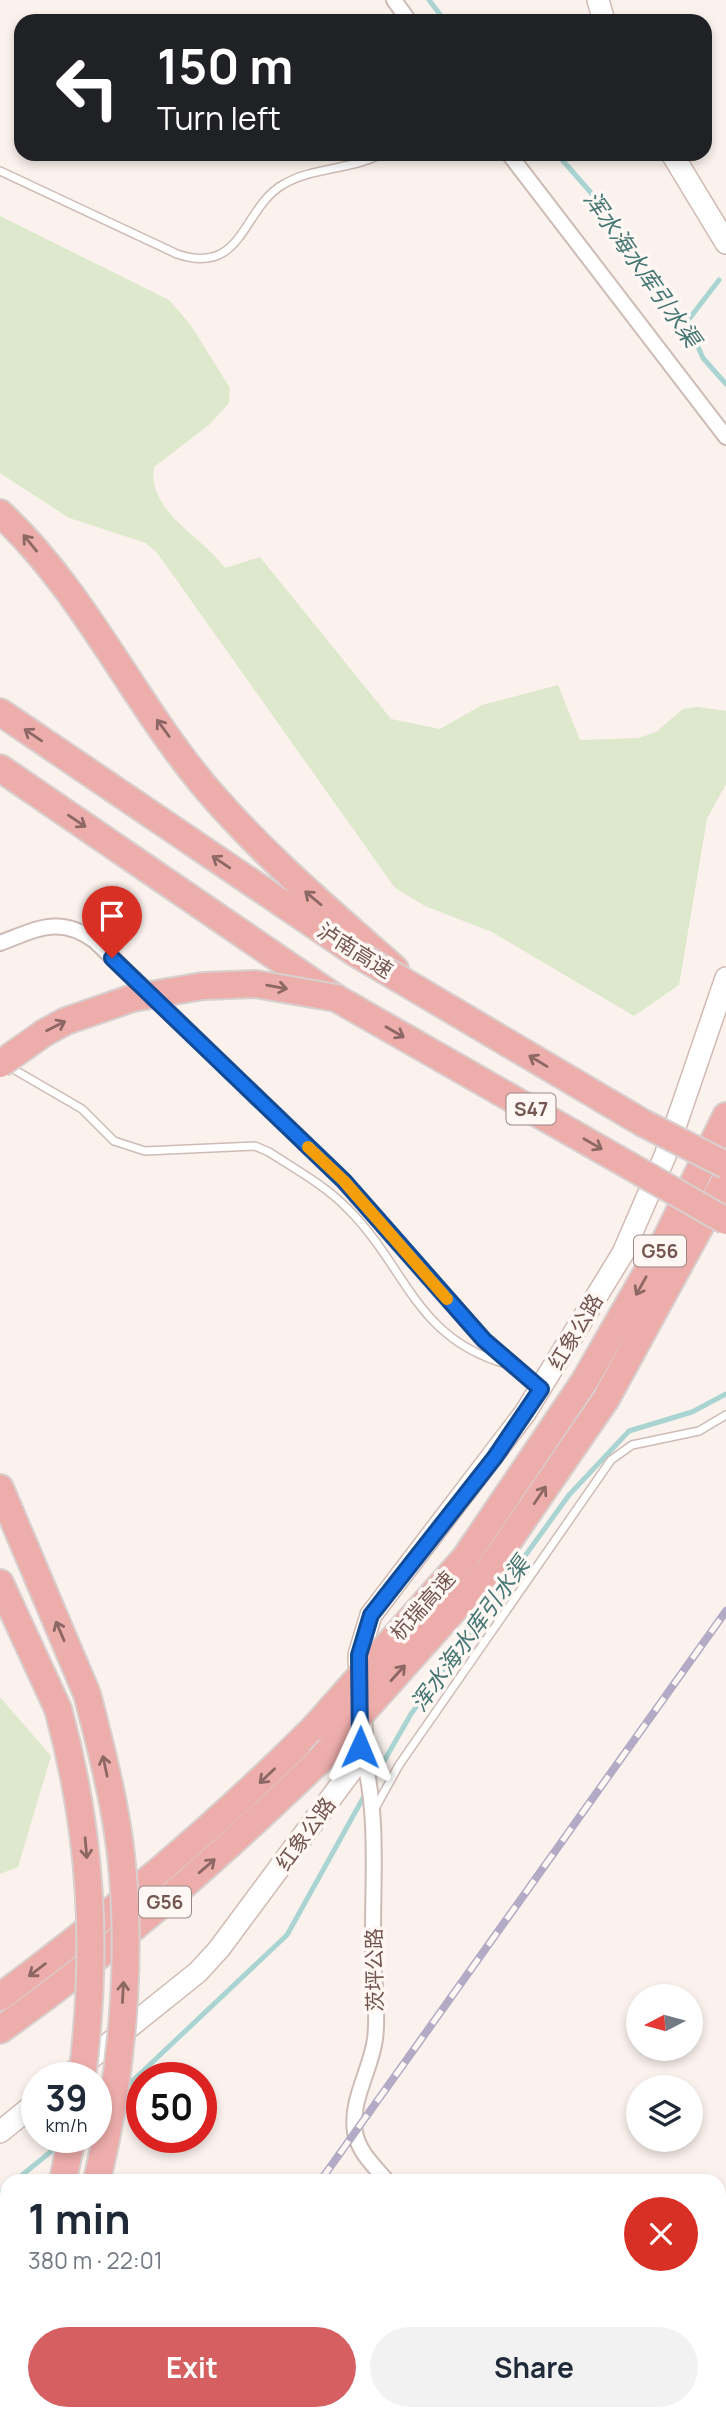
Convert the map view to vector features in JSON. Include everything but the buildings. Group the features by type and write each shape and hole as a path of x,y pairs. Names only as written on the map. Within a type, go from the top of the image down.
{"highway":[{"path":"0,513 24,536 61,583 206,788 300,886 420,991"},
{"name":"泸南高速","path":"0,712 359,955 643,1123 726,1165"},
{"name":"S47","path":"0,768 336,998 726,1221"},
{"path":"0,1063 44,1032 66,1021 133,998 203,986 256,984 336,998"},
{"name":"杭瑞高速","path":"0,1997 86,1933 200,1839 315,1727 465,1558 584,1382 666,1239 726,1116"},
{"name":"杭瑞高速","path":"1,2030 133,1929 235,1841 320,1760 486,1574 606,1399 726,1179"},
{"path":"0,1488 87,1694 115,1810 123,1911 123,1977 117,2067 98,2174"},
{"path":"0,1583 58,1709 81,1805 87,1856 90,1976 83,2062"},
{"path":"64,2174 69,2153"}],"main road":[{"path":"676,161 726,243"},
{"name":"红象公路","path":"86,2062 198,1972 219,1950 346,1779 360,1747 359,1655 371,1615 495,1457 593,1306 643,1210 665,1156 726,978"},
{"path":"0,2133 21,2115"}],"street":[{"path":"514,161 726,437"},
{"path":"0,943 59,925 74,928 95,941 344,1181 484,1340 541,1389"},
{"name":"茨坪公路","path":"360,1747 371,1812 376,2028 372,2055 354,2120 360,2147 381,2174"}],"lane":[{"path":"0,171 177,254 205,260 223,252 234,243 284,184 364,161"},
{"path":"0,1063 82,1109 114,1141 129,1147 145,1151 255,1146 269,1152 347,1207 422,1310 456,1343 483,1357 514,1366"},
{"path":"371,1812 399,1765 611,1460 632,1445 699,1431 726,1415"}],"green space":[{"path":"0,216 169,300 190,324 230,388 229,403 210,424 154,467 154,483 159,497 178,522 225,568 260,557 391,719 440,729 482,705 558,685 580,740 639,738 656,732 683,709 698,707 726,711 726,784 707,819 679,985 634,1016 492,932 425,906 395,888 158,554 146,543 69,518 0,473"},
{"path":"0,1697 51,1756 18,1867 0,1874"}],"waterway":[{"name":"浑水海水库引水渠","path":"429,0 440,14"},
{"name":"浑水海水库引水渠","path":"563,161 607,211 690,329 703,358 726,384"},
{"path":"686,323 719,280"},
{"name":"浑水海水库引水渠","path":"372,1782 411,1714 569,1495 629,1431 692,1412 726,1394"},
{"name":"浑水海水库引水渠","path":"124,2089 287,1935 367,1791"},
{"name":"浑水海水库引水渠","path":"23,2174 49,2153"}],"railway":[{"path":"325,2174 726,1611"}],"slow traffic":[{"path":"308,1147 344,1181 447,1299"}],"route":[{"path":"112,958 344,1181 484,1340 541,1389 495,1457 385,1592 371,1615 363,1634 359,1655 362,1737 360,1747"}]}
